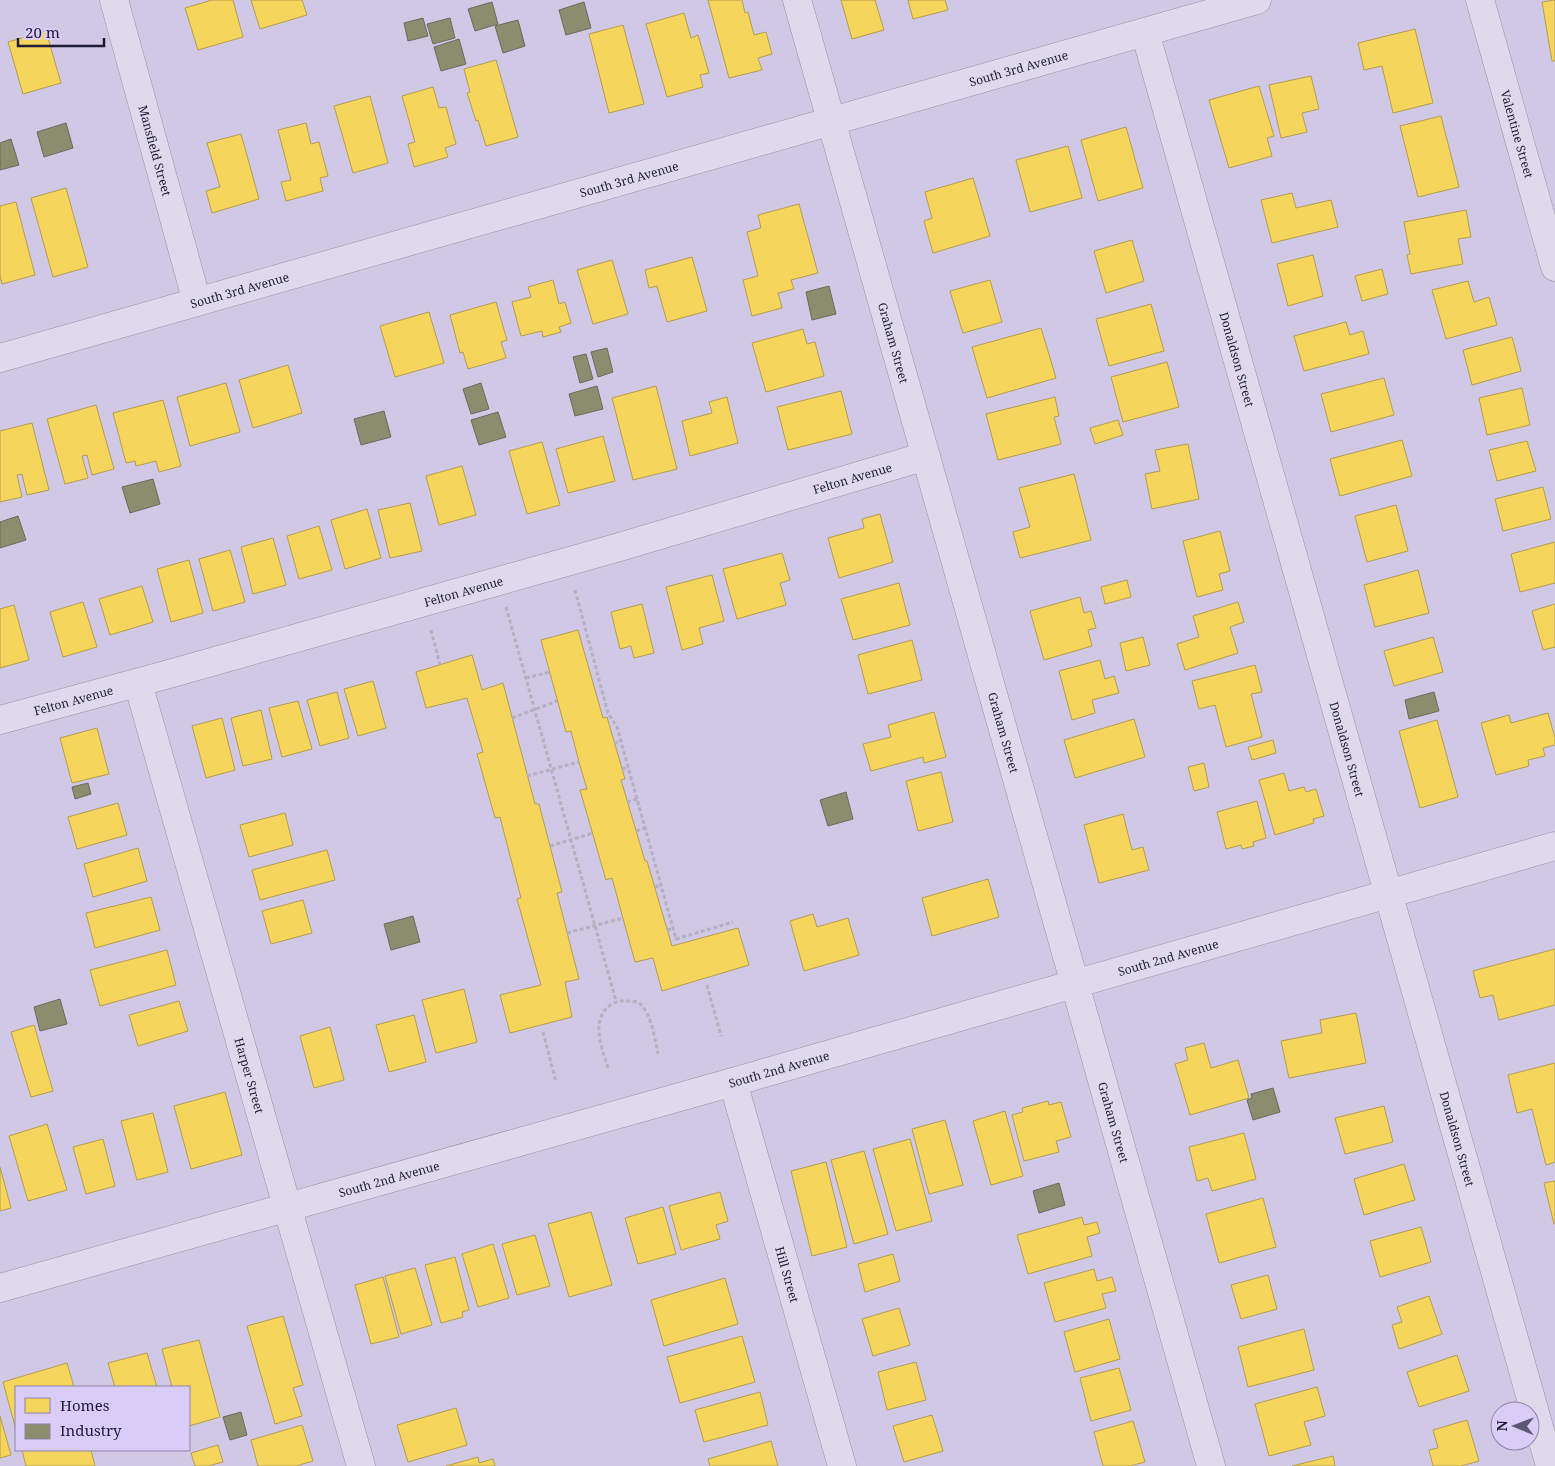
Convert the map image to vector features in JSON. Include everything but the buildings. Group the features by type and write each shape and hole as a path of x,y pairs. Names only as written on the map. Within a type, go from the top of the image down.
{"street":[{"name":"Mansfield Street","path":"114,0 197,302"},
{"name":"Graham Street","path":"797,0 1211,1466"},
{"name":"South 3rd Avenue","path":"0,358 1257,0"},
{"name":"Valentine Street","path":"1480,0 1555,267"},
{"name":"Donaldson Street","path":"1144,32 1550,1466"},
{"name":"Felton Avenue","path":"0,720 616,548 926,456"},
{"name":"Harper Street","path":"138,683 361,1466"},
{"name":"South 2nd Avenue","path":"0,1288 733,1082 1555,846"},
{"name":"Hill Street","path":"733,1082 842,1466"}],"path":[{"path":"499,580 616,1001"},
{"path":"575,590 608,713 617,727 629,767 676,939 733,922"},
{"path":"431,630 440,665"},
{"path":"526,678 550,672"},
{"path":"512,718 558,701"},
{"path":"614,743 621,741"},
{"path":"527,776 579,762"},
{"path":"622,769 629,767"},
{"path":"627,802 637,799"},
{"path":"636,831 645,828"},
{"path":"550,846 592,833"},
{"path":"655,887 661,885"},
{"path":"567,933 623,918"},
{"path":"668,930 673,929"},
{"path":"707,985 721,1036"},
{"path":"608,1068 599,1034 599,1025 604,1010 616,1001 633,1001 639,1004 650,1019 658,1054"},
{"path":"543,1032 556,1082"}]}
